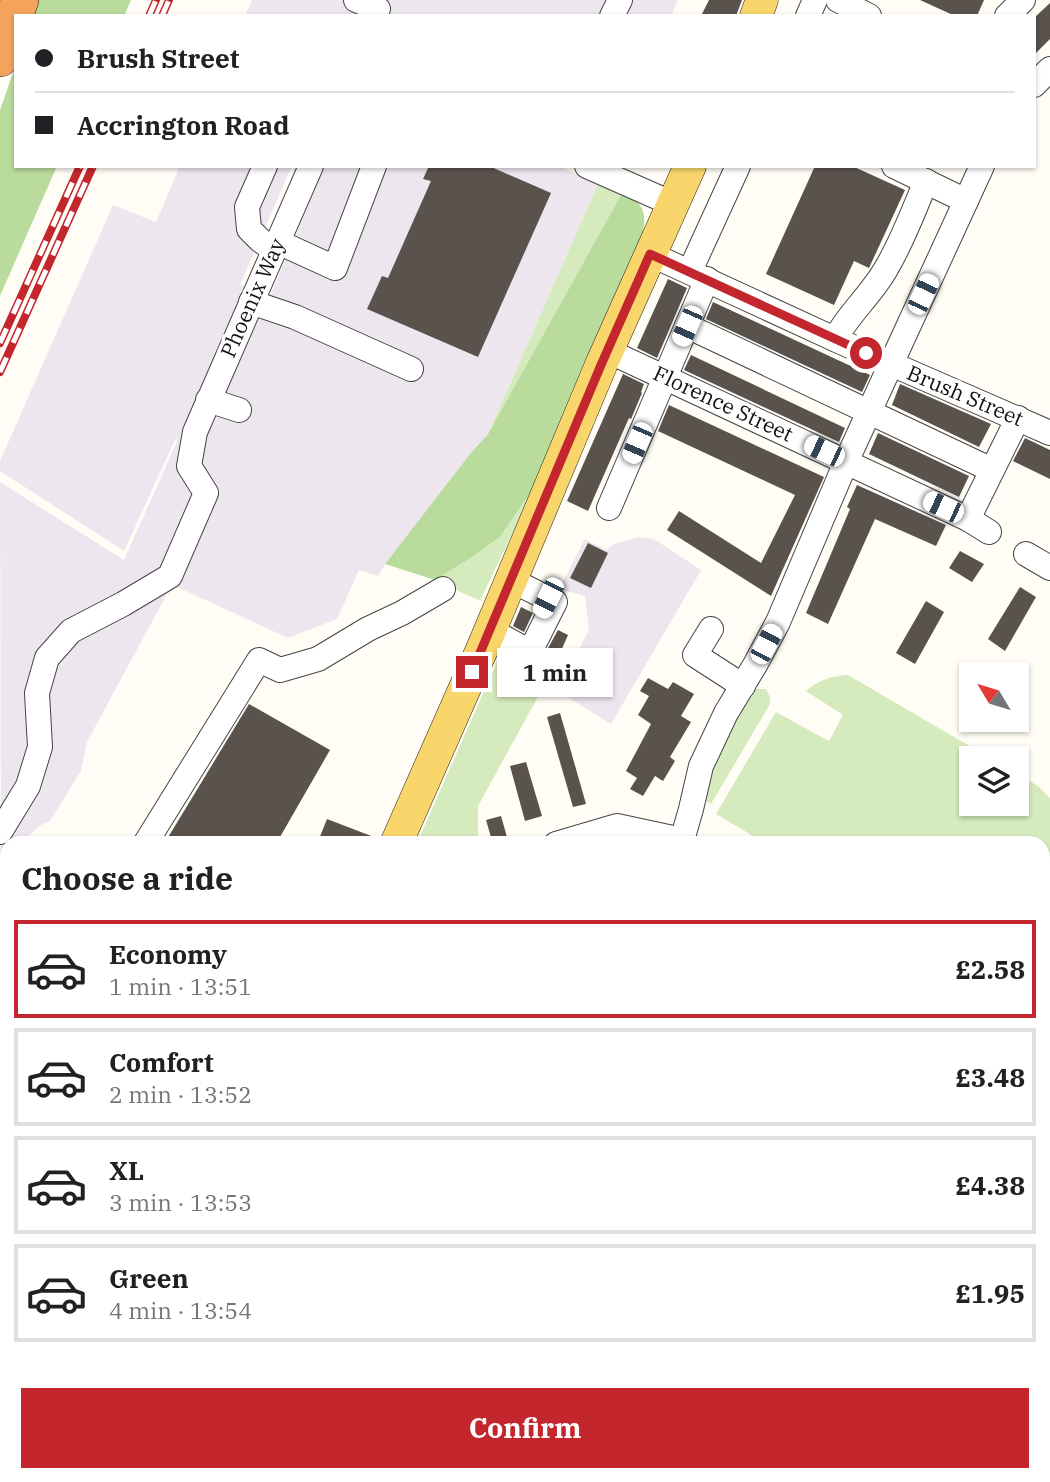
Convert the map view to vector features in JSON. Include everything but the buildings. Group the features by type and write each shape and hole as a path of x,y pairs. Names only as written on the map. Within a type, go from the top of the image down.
{"highway":[{"path":"0,58 14,17"}],"main road":[{"path":"400,836 510,641 511,580 689,168"}],"street":[{"path":"838,0 865,14"},
{"path":"1009,14 1023,0"},
{"path":"1036,83 1050,69"},
{"path":"264,168 247,207 248,229 260,240 335,268 373,168"},
{"name":"Phoenix Way","path":"0,832 28,786 40,747 37,693 47,658 71,631 170,576 206,493 189,466 195,432 310,168"},
{"path":"592,168 673,204"},
{"path":"609,508 687,326 699,275 737,168"},
{"path":"683,836 701,766 726,713 778,622 846,462 981,168"},
{"path":"835,339 887,267 911,172 966,201"},
{"name":"Brush Street","path":"650,254 1050,433"},
{"path":"251,302 295,317 411,369"},
{"path":"687,326 992,470"},
{"name":"Florence Street","path":"608,351 968,519 989,532"},
{"path":"208,400 239,410"},
{"path":"968,519 1018,418"},
{"path":"1026,554 1050,568"},
{"path":"510,641 544,596 511,580"},
{"path":"150,836 259,660 280,670 318,659 443,589"},
{"path":"711,628 695,655 743,686"},
{"path":"583,836 617,826 657,836"}],"shaded area":[{"path":"252,0 678,0 672,14 246,14"},
{"path":"179,168 291,168 240,285 270,296 324,168 563,168 598,184 488,434 378,576 359,570 337,619 288,638 177,587 167,594 87,742 81,771 50,821 39,826 29,836 1,836 0,482 124,560 178,439 176,438 124,551 0,471 0,461 113,205 156,222"},
{"path":"639,537 654,539 701,570 611,724 558,691 589,630 585,596 559,589 585,539 606,550 614,544"}],"green space":[{"path":"38,0 131,0 125,14 34,14"},
{"path":"14,70 14,168 56,168 0,296 0,110"},
{"path":"598,184 622,193 488,434"},
{"path":"622,193 642,208 643,232 535,486 500,537 435,580 385,564 488,434"},
{"path":"535,486 480,601 435,580 500,537"},
{"path":"500,655 545,684 478,806 478,836 420,836"},
{"path":"848,675 969,746 959,746 959,816 1029,816 1029,780 1050,798 1050,836 753,836 716,814 776,712 829,741 843,715 806,691 825,679"},
{"path":"754,689 766,689 770,704 711,804 702,798 724,739"}],"railway":[{"path":"150,14 156,0"},
{"path":"163,14 169,0"},
{"path":"0,343 79,168"},
{"path":"0,372 92,168"}],"route":[{"path":"472,672 650,254 866,353"}]}
